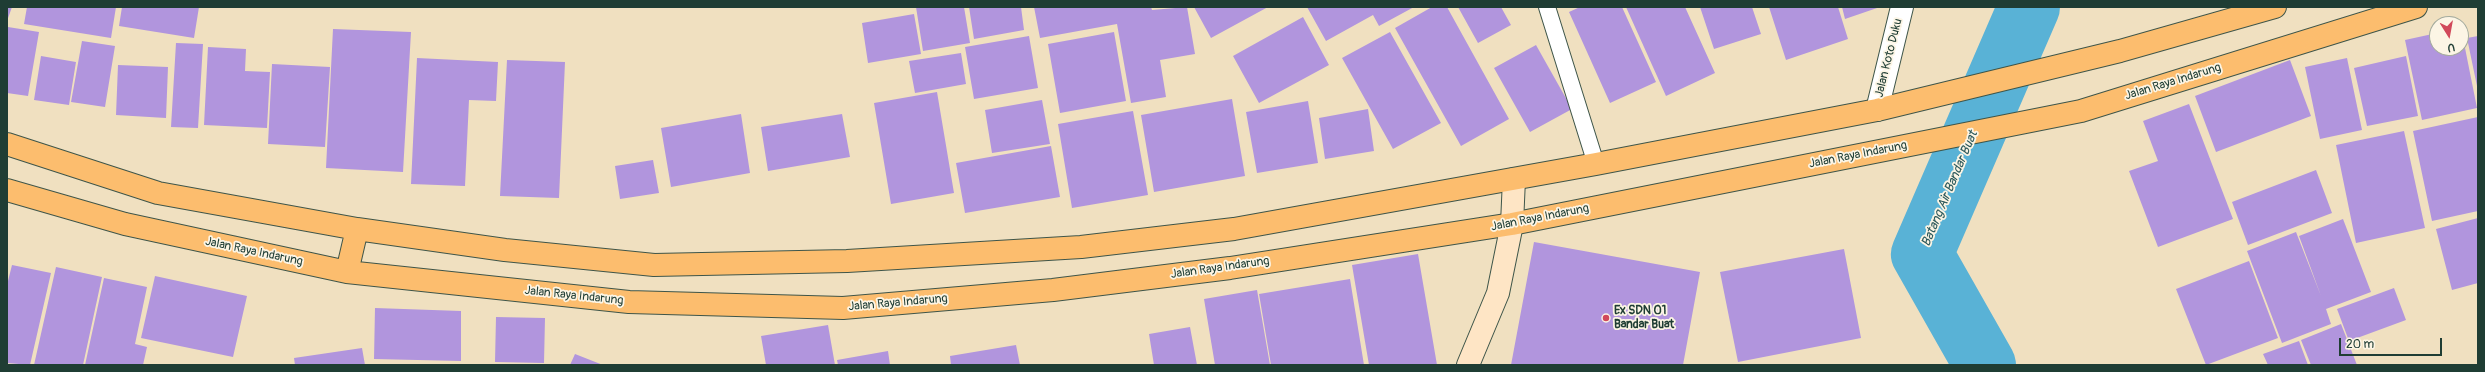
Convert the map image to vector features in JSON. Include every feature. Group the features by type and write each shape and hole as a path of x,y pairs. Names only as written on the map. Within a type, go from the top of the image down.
{"highway":[{"path":"7,144 158,193 357,229 505,250 654,265 848,260 1081,247 1219,230 1514,179 1877,110 2120,51 2275,7"},
{"name":"Jalan Raya Indarung","path":"7,190 125,224 347,272 629,302 843,308 1060,289 1230,268 1512,224 2081,111 2416,7"},
{"path":"347,272 357,229"}],"street":[{"name":"Jalan Koto Duku","path":"1877,110 1902,7"},
{"path":"1468,365 1498,294 1512,224 1514,179"}],"lane":[{"path":"1547,7 1596,164"}],"building":[{"path":"7,7 12,7 7,21"},
{"path":"27,7 116,7 111,38 24,24"},
{"path":"122,7 199,7 194,38 119,26"},
{"path":"916,7 964,7 970,43 923,51"},
{"path":"969,7 1021,7 1024,30 974,39"},
{"path":"1034,7 1151,7 1152,10 1187,7 1195,54 1160,60 1166,97 1131,103 1117,24 1040,38"},
{"path":"1194,7 1268,7 1211,38"},
{"path":"1307,7 1414,7 1379,26 1373,15 1326,41"},
{"path":"1432,7 1447,7 1509,119 1461,146 1395,28"},
{"path":"1458,7 1501,7 1511,25 1478,43"},
{"path":"1580,7 1622,7 1656,82 1610,103 1569,12"},
{"path":"1626,7 1685,7 1715,73 1666,96"},
{"path":"1700,7 1752,7 1761,34 1714,49"},
{"path":"1769,7 1838,7 1848,39 1786,60"},
{"path":"1842,7 1880,7 1845,19"},
{"path":"914,14 921,54 868,63 862,23"},
{"path":"1303,17 1329,65 1259,103 1233,56"},
{"path":"8,27 39,32 28,96 7,93"},
{"path":"333,29 411,32 403,172 326,168"},
{"path":"1114,32 1126,101 1060,113 1048,44"},
{"path":"1390,32 1441,123 1393,149 1342,58"},
{"path":"2429,35 2429,56 2467,56 2477,108 2422,120 2405,40"},
{"path":"1029,36 1038,88 974,99 965,47"},
{"path":"2478,36 2478,86 2469,48 2469,38"},
{"path":"82,41 115,46 105,107 71,102"},
{"path":"176,43 203,44 198,128 171,127"},
{"path":"1536,45 1572,109 1530,132 1494,68"},
{"path":"208,47 246,49 245,71 270,72 267,128 204,125"},
{"path":"961,53 966,84 915,93 909,61"},
{"path":"41,56 76,62 69,105 34,100"},
{"path":"2406,56 2418,116 2367,126 2354,68"},
{"path":"417,58 498,62 496,101 469,100 465,186 411,184"},
{"path":"2347,58 2362,130 2320,139 2305,67"},
{"path":"507,60 565,62 559,198 500,196"},
{"path":"2290,60 2311,116 2216,152 2195,96"},
{"path":"272,64 330,67 325,147 268,144"},
{"path":"118,65 168,67 166,118 116,115"},
{"path":"937,92 954,193 891,204 874,103"},
{"path":"1232,99 1245,176 1154,192 1141,115"},
{"path":"1042,100 1050,144 992,153 985,110"},
{"path":"1308,101 1318,163 1257,173 1246,112"},
{"path":"2189,104 2233,219 2158,247 2129,171 2158,161 2143,121"},
{"path":"1368,109 1374,151 1325,159 1319,118"},
{"path":"1133,111 1148,195 1072,208 1058,124"},
{"path":"741,114 750,173 671,187 661,128"},
{"path":"842,114 850,157 768,171 761,127"},
{"path":"2478,117 2478,211 2432,221 2413,131"},
{"path":"2404,131 2425,228 2356,243 2336,145"},
{"path":"1051,146 1060,197 965,213 956,163"},
{"path":"653,160 659,193 620,199 615,166"},
{"path":"2316,170 2332,213 2248,245 2232,202"},
{"path":"2478,218 2478,283 2452,290 2436,229"},
{"path":"2343,219 2371,292 2326,309 2331,324 2282,343 2247,251 2296,232 2321,296 2299,236"},
{"name":"Ex SDN 01 Bandar Buat","path":"1534,242 1700,272 1683,365 1511,365"},
{"path":"1844,249 1861,338 1738,362 1720,272"},
{"path":"1418,254 1437,365 1369,365 1352,265"},
{"path":"2249,261 2278,338 2206,365 2176,289"},
{"path":"12,265 51,273 30,365 7,363 7,285"},
{"path":"56,267 102,277 83,365 34,365"},
{"path":"155,276 247,296 233,357 141,338"},
{"path":"104,278 147,287 135,344 147,347 143,365 85,365"},
{"path":"1350,279 1364,365 1271,365 1259,294"},
{"path":"2394,288 2406,320 2349,341 2337,309"},
{"path":"1257,290 1270,365 1215,365 1204,299"},
{"path":"375,308 461,311 461,361 374,359"},
{"path":"496,317 545,318 544,363 495,362"},
{"path":"2341,324 2357,365 2311,365 2301,340"},
{"path":"828,325 835,365 766,365 761,336"},
{"path":"1190,327 1197,365 1154,365 1149,334"},
{"path":"2299,341 2308,365 2268,365 2263,354"},
{"path":"1016,345 1020,365 951,365 950,356"},
{"path":"362,348 365,365 295,365 294,358"},
{"path":"888,351 890,365 838,365 837,360"},
{"path":"575,354 603,365 570,365"}],"waterway":[{"name":"Batang Air Bandar Buat","path":"1985,365 1922,254 2029,7"}],"place":[{"name":"Ex SDN 01 Bandar Buat","path":"1606,318"}]}
